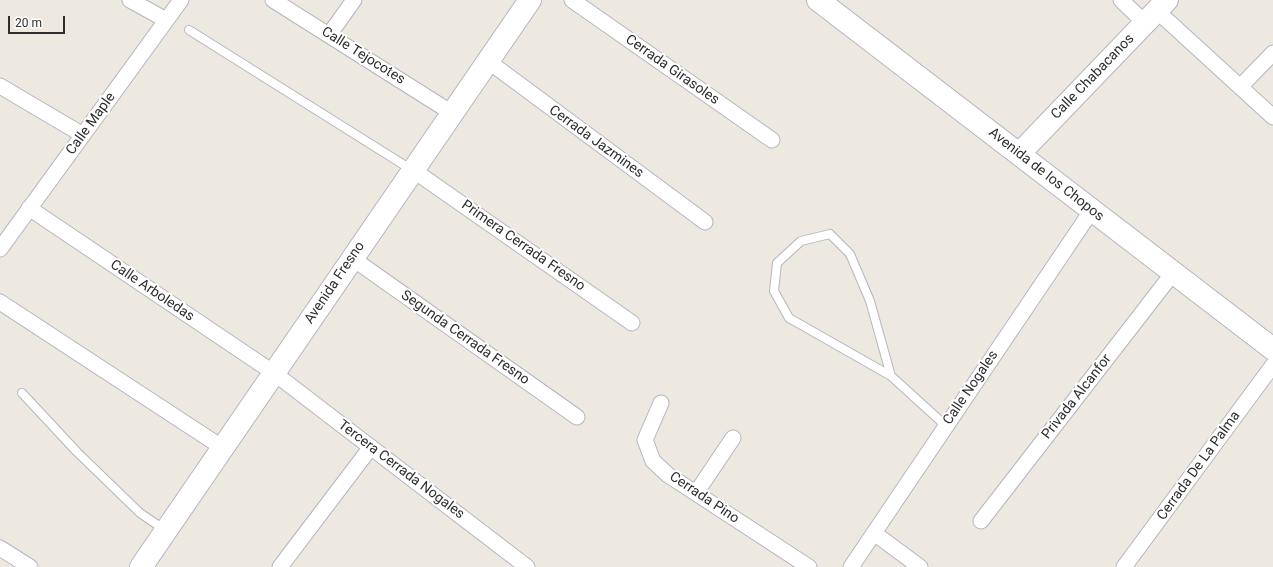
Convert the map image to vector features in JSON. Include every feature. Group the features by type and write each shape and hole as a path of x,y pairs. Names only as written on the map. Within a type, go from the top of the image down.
{"street":[{"path":"130,0 166,20"},
{"name":"Calle Maple","path":"0,248 181,0"},
{"name":"Calle Tejocotes","path":"273,0 452,113"},
{"path":"329,35 354,0"},
{"name":"Avenida Fresno","path":"140,567 530,0"},
{"name":"Cerrada Girasoles","path":"572,0 772,140"},
{"name":"Avenida de los Chopos","path":"818,0 1273,349"},
{"path":"1120,0 1157,11 1273,117"},
{"name":"Calle Chabacanos","path":"1019,154 1157,11"},
{"path":"1240,87 1273,53"},
{"name":"Cerrada Jazmines","path":"488,62 705,222"},
{"path":"0,86 83,135"},
{"name":"Primera Cerrada Fresno","path":"413,170 632,323"},
{"name":"Calle Arboledas","path":"29,208 274,373"},
{"name":"Calle Nogales","path":"851,567 1092,210"},
{"name":"Segunda Cerrada Fresno","path":"352,258 577,417"},
{"name":"Privada Alcanfor","path":"981,521 1173,273"},
{"path":"0,302 223,448"},
{"name":"Cerrada De La Palma","path":"1124,567 1273,365"},
{"name":"Tercera Cerrada Nogales","path":"274,373 371,447 510,562 527,567"},
{"name":"Cerrada Pino","path":"660,402 645,440 653,462 668,475 809,567"},
{"path":"696,493 733,438"},
{"path":"280,567 371,447"},
{"path":"874,533 920,567"},
{"path":"0,548 30,567"}],"lane":[{"path":"188,30 413,170"},
{"path":"891,376 870,300 850,254 830,234 801,241 777,263 774,291 789,318 891,376 946,426"},
{"path":"22,393 77,452 140,513 165,530"}]}
